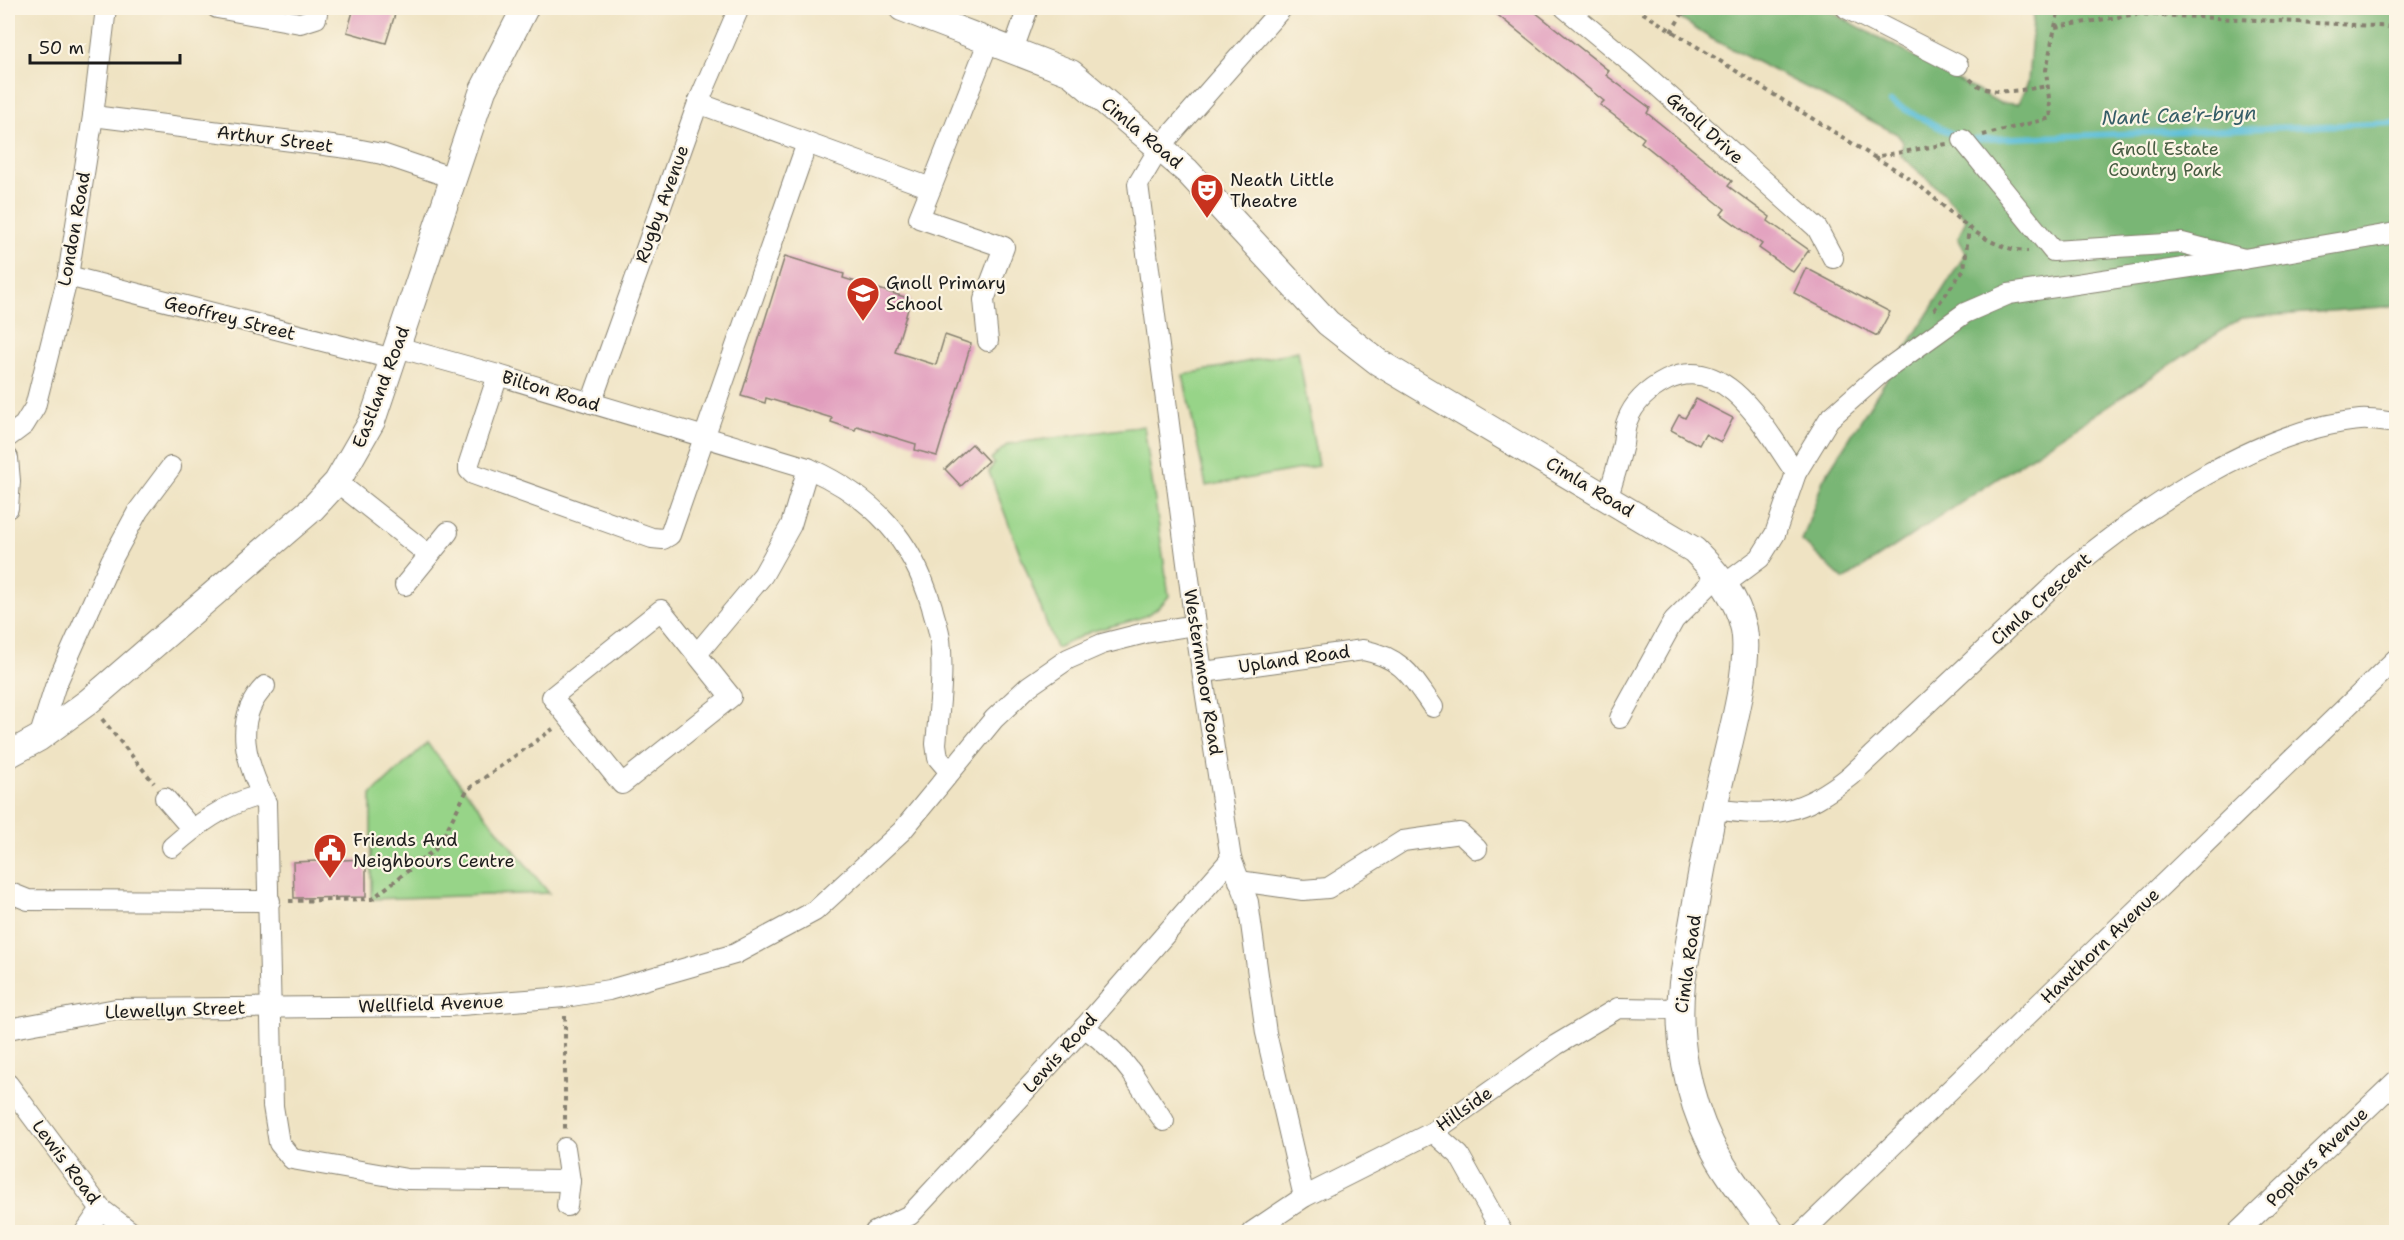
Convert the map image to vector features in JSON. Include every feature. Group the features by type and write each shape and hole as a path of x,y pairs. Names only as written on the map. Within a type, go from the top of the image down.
{"main road":[{"name":"Eastland Road","path":"20,747 88,702 311,510 337,482 355,455 372,421 483,90 525,8"},
{"name":"Cimla Road","path":"902,8 1071,73 1187,171 1328,323 1378,362 1694,550 1722,579 1744,630 1745,664 1713,809 1679,1009 1682,1055 1696,1108 1712,1146 1771,1233"}],"street":[{"name":"London Road","path":"8,437 24,426 35,407 68,276 93,116 106,8"},
{"path":"217,8 300,23 316,18 318,8"},
{"name":"Rugby Avenue","path":"591,403 698,103 739,8"},
{"path":"1014,50 1028,8"},
{"name":"Westernmoor Road","path":"1282,8 1160,147 1138,184 1195,625 1231,859 1248,902 1266,1033 1304,1197"},
{"name":"Gnoll Drive","path":"1565,8 1642,72 1817,228 1833,258"},
{"path":"1846,8 1958,65"},
{"path":"988,40 919,218 1004,247 984,300 988,341"},
{"path":"698,103 931,188"},
{"name":"Arthur Street","path":"93,116 356,149 382,154 453,178"},
{"path":"1963,140 2053,251 2182,243 2244,259"},
{"path":"498,375 469,463 470,470 505,486 652,538 663,539 670,535 676,526 704,436 807,143"},
{"path":"1620,718 1674,620 1722,579 1760,558 1775,534 1796,473 1829,419 1880,374 1965,313 2009,294 2244,259 2397,233"},
{"name":"Geoffrey Street","path":"68,276 395,353"},
{"name":"Bilton Road","path":"395,353 498,375 704,436"},
{"path":"1608,497 1626,423 1637,402 1653,386 1674,376 1697,374 1719,382 1737,394 1753,408 1796,473"},
{"name":"Cimla Crescent","path":"1713,809 1751,814 1790,811 1824,797 1850,776 2070,570 2104,542 2177,493 2254,451 2306,430 2361,420 2397,423"},
{"path":"704,436 808,468 834,479 864,499 888,523 912,555 928,593 940,638 936,744 938,758 950,772"},
{"path":"8,458 10,481 8,508"},
{"path":"20,747 55,687 111,561 138,511 171,467"},
{"path":"697,654 763,575 791,525 808,468"},
{"path":"337,482 429,555"},
{"path":"405,585 448,532"},
{"path":"661,610 697,654 732,697 622,784 552,697 661,610"},
{"name":"Wellfield Avenue","path":"273,1007 448,1006 565,997 609,990 735,954 815,911 902,831 994,719 1029,686 1068,659 1102,644 1195,625"},
{"name":"Upland Road","path":"1204,672 1363,650 1385,655 1404,667 1433,707"},
{"name":"Hawthorn Avenue","path":"1803,1233 2397,659"},
{"path":"265,686 254,698 245,720 245,744 251,772 266,803 273,1007 273,1106 279,1143 292,1159 407,1179 570,1181"},
{"path":"172,847 192,829 232,802 257,796 266,803"},
{"path":"165,798 192,829"},
{"path":"1239,881 1303,890 1328,888 1403,841 1460,833 1477,849"},
{"name":"Lewis Road","path":"875,1233 910,1215 1084,1027 1231,859"},
{"path":"8,892 28,900 270,901"},
{"name":"Llewellyn Street","path":"8,1029 116,1010 273,1007"},
{"name":"Hillside","path":"1252,1233 1304,1197 1433,1132 1556,1045 1618,1008 1679,1009"},
{"path":"1084,1027 1106,1044 1132,1073 1147,1099 1164,1120"},
{"name":"Poplars Avenue","path":"2238,1233 2397,1081"},
{"name":"Lewis Road","path":"8,1084 101,1209 131,1233"},
{"path":"1433,1132 1459,1155 1502,1233"},
{"path":"565,1148 570,1181 567,1206"},
{"path":"85,1233 101,1209"}],"path":[{"path":"1635,8 1924,190 1984,238 2016,250 2053,251"},
{"path":"1671,32 1686,8"},
{"path":"1874,158 1963,140 2051,118 2046,70 2059,8"},
{"path":"2055,27 2137,14 2397,27"},
{"path":"1958,65 1976,87 1991,91 2048,86"},
{"path":"1930,316 1964,269 1969,228"},
{"path":"88,702 165,798"},
{"path":"270,901 372,899 438,847 466,790 569,718"},
{"path":"565,1027 565,1148"}],"green space":[{"name":"Gnoll Estate Country Park","path":"1664,8 1824,8 2000,103 2018,104 2028,82 2034,8 2396,8 2396,306 2241,318 1844,580 1802,541 1823,480 1966,253 1958,238 1966,219 1942,192 1900,155 1903,142 1897,134 1710,38"},
{"path":"1298,351 1318,466 1206,486 1183,375"},
{"path":"1144,426 1169,596 1161,605 1143,617 1101,628 1056,648 989,472 994,463 991,459 1008,444"},
{"path":"427,743 549,893 371,899 371,795"}],"building":[{"path":"354,8 397,8 386,43 347,32"},
{"path":"1489,8 1530,8 1609,71 1606,75 1650,108 1647,113 1732,181 1728,186 1770,217 1768,221 1809,250 1793,272 1759,248 1762,244 1721,214 1725,209 1641,142 1644,138 1600,105 1604,101"},
{"path":"785,256 844,274 843,278 911,299 895,352 936,365 945,335 971,344 937,456 915,450 916,444 857,426 855,430 831,422 832,418 766,398 765,403 741,396"},
{"path":"1806,268 1890,312 1877,336 1794,293"},
{"path":"1696,399 1733,418 1721,442 1705,434 1699,445 1671,430 1679,415 1685,418"},
{"path":"972,444 988,461 961,486 945,469"},
{"name":"Friends And Neighbours Centre","path":"366,859 366,897 294,898 293,862"}],"waterway":[{"name":"Nant Cae'r-bryn","path":"1891,102 1963,140 2396,123"}],"place":[{"name":"Neath Little Theatre","path":"1207,219"},
{"name":"Gnoll Primary School","path":"863,322"},
{"name":"Friends And Neighbours Centre","path":"330,879"}]}
